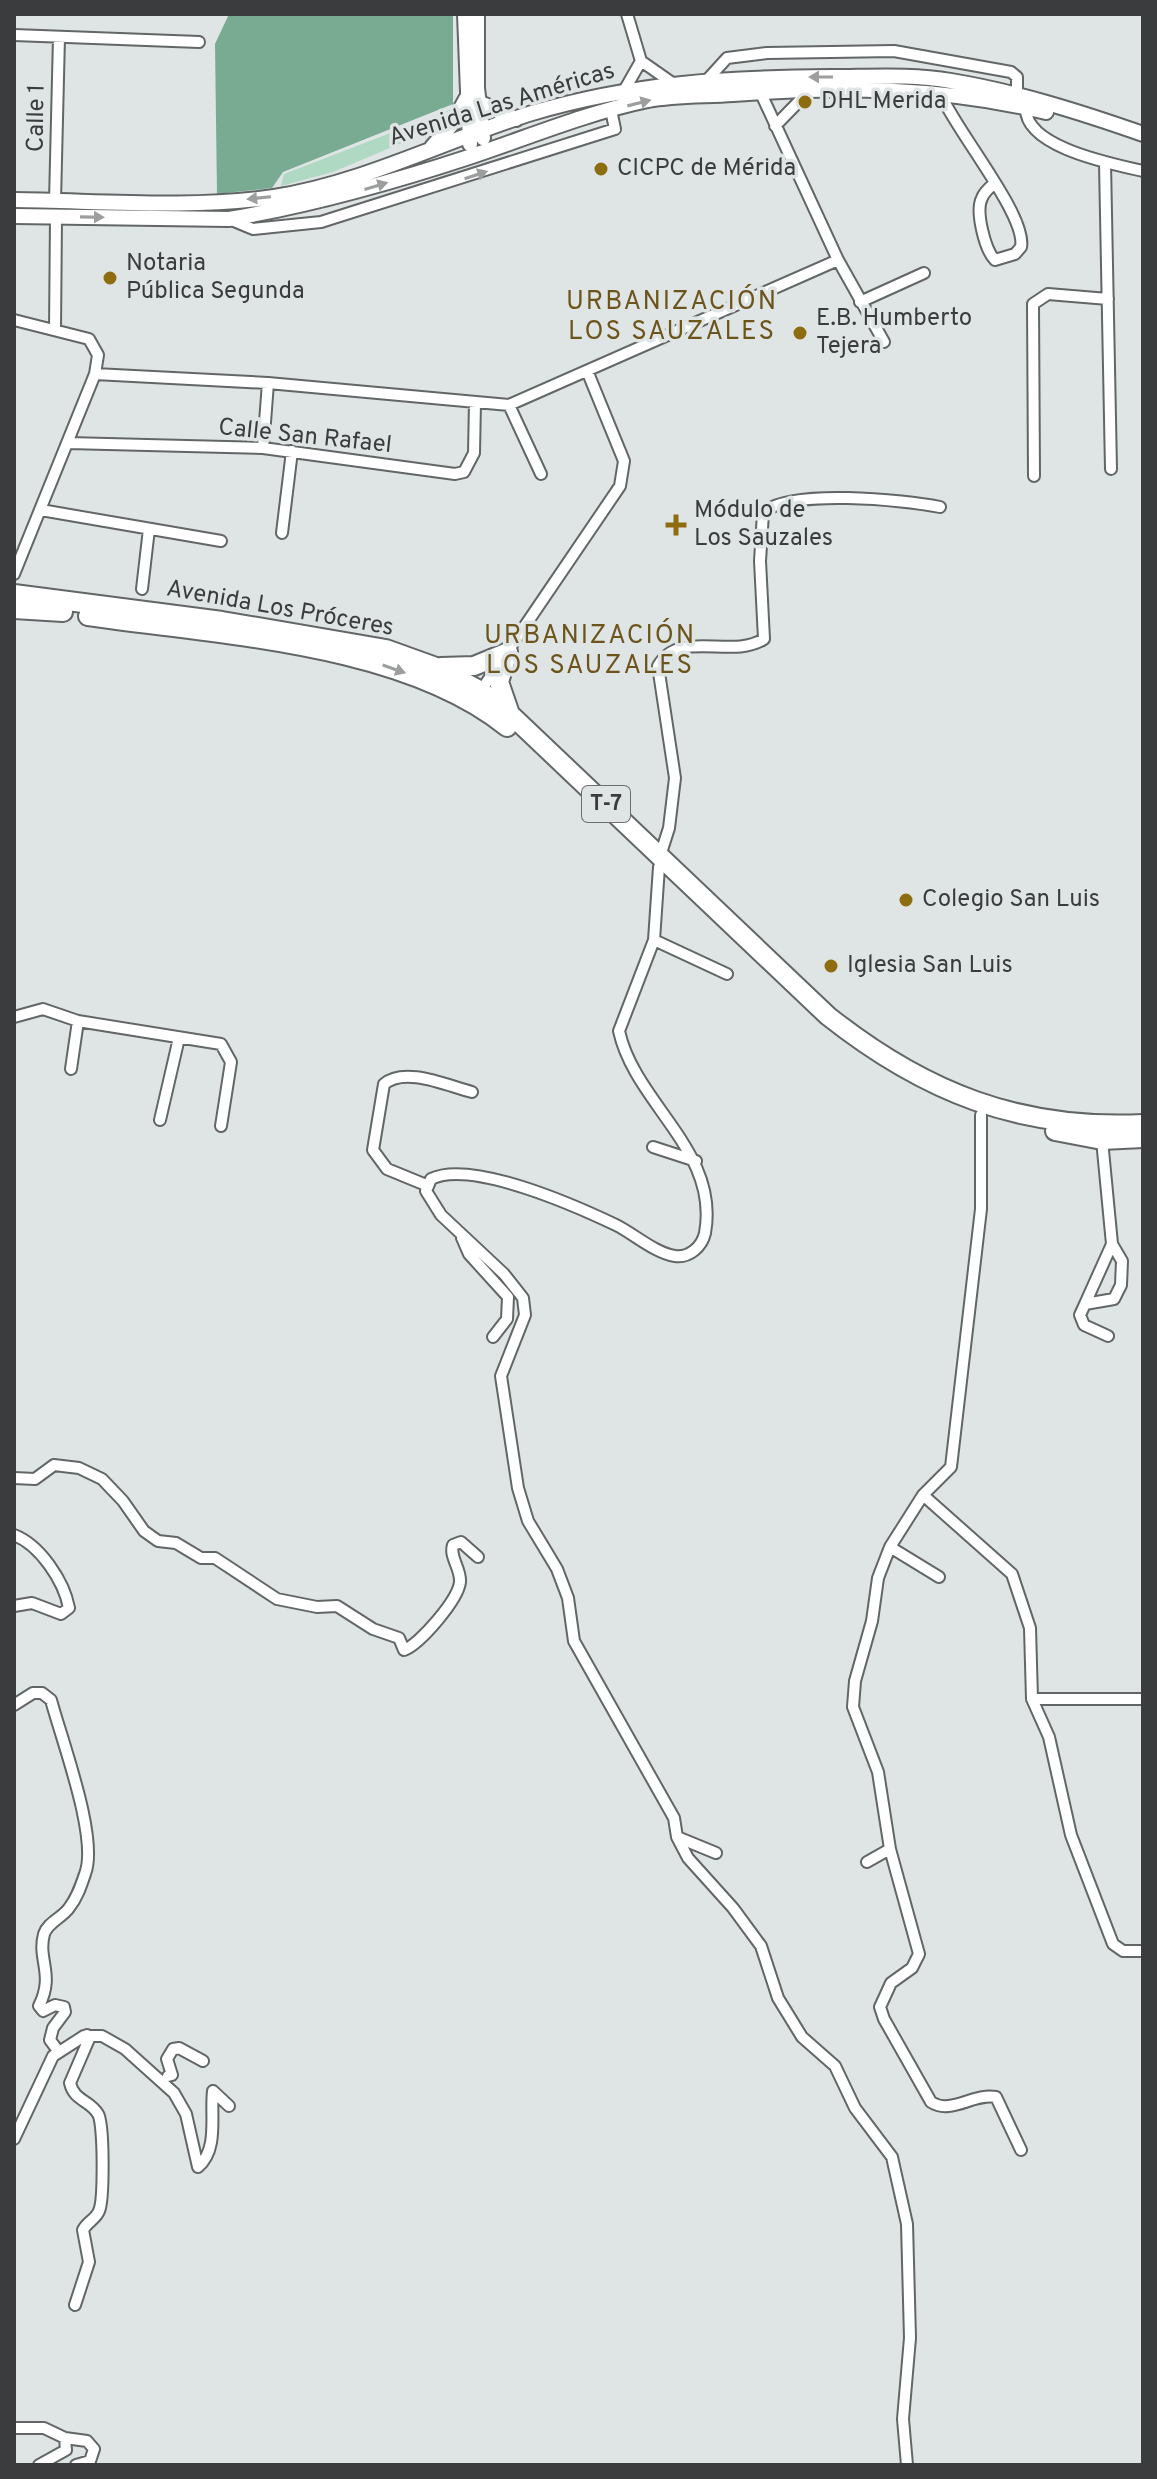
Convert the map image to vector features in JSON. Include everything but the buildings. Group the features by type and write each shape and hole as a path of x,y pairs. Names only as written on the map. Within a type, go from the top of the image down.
{"highway":[{"name":"Avenida Los Próceres","path":"14,594 222,621 386,649 436,667 477,697 853,1037 919,1079 1005,1112 1095,1125 1143,1124"},
{"name":"Avenida Los Próceres","path":"14,609 52,611 356,656 477,697 510,714 789,993 859,1053 920,1091 981,1115 1102,1140 1143,1138"},
{"name":"T-7","path":"436,667 474,666 508,652"},
{"path":"508,652 499,682 510,714"}],"street":[{"path":"465,14 474,133 479,153"},
{"path":"432,147 472,95 477,14"},
{"path":"627,14 641,61 671,82"},
{"path":"14,35 199,42"},
{"name":"Calle 1","path":"55,201 59,37"},
{"path":"707,80 717,66 739,54 894,51 1011,72 1017,77 1029,123 1042,137 1105,163 1143,171"},
{"path":"625,89 641,61"},
{"name":"Avenida Las Américas","path":"14,216 229,219 333,198 479,153 570,120 651,100 758,85 915,76 1143,134"},
{"name":"Avenida Las Américas","path":"14,200 214,203 275,196 331,184 516,119 625,89 707,80 809,91 890,88 1022,101 1143,144"},
{"path":"758,85 838,260 884,342"},
{"path":"775,126 809,91"},
{"path":"472,95 516,119"},
{"path":"941,95 962,136 995,183 1010,205 1022,238 1015,254 1002,260 995,260 989,252 980,209 982,197 995,183"},
{"path":"229,219 253,229 337,217 615,129 611,110"},
{"path":"540,132 547,150"},
{"path":"1105,163 1111,469"},
{"path":"333,198 337,217"},
{"path":"55,330 56,217"},
{"path":"95,374 268,383 509,405 588,373 838,260"},
{"path":"860,302 924,273"},
{"path":"1034,476 1033,304 1048,294 1108,299"},
{"path":"14,320 94,344 98,355 95,374 14,574"},
{"path":"477,697 620,486 624,475 624,461 588,373"},
{"path":"263,448 268,383"},
{"name":"Calle San Rafael","path":"68,443 263,448 455,474 464,472 474,453 475,402"},
{"path":"509,405 541,474"},
{"path":"282,533 292,451"},
{"path":"426,1185 441,1174 476,1176 540,1193 617,1225 672,1256 686,1257 704,1236 706,1213 696,1161 633,1070 619,1031 654,940 660,862 669,828 675,778 658,666 666,653 677,647 740,646 764,639 760,561 763,513 781,503 872,497 940,507"},
{"path":"41,510 221,541"},
{"path":"142,589 149,529"},
{"path":"654,940 727,974"},
{"path":"14,1017 43,1009 78,1021 221,1044 229,1054 221,1126"},
{"path":"71,1069 78,1021"},
{"path":"160,1120 179,1038"},
{"path":"426,1185 387,1169 373,1150 384,1084 391,1077 409,1077 472,1092"},
{"path":"981,1115 981,1209 951,1467 923,1495 890,1547 878,1578 872,1621 855,1681 853,1707 878,1772 890,1849 919,1954 912,1968 891,1983 880,2007 884,2019 931,2102 945,2108 974,2097 996,2097 1021,2150"},
{"path":"1085,1304 1114,1299 1121,1285 1122,1261 1112,1244 1102,1140"},
{"path":"653,1147 696,1161"},
{"path":"426,1185 431,1202 523,1298 525,1315 517,1341 505,1357 501,1376 518,1488 528,1521 557,1569 568,1598 574,1641 674,1818 677,1837 688,1858 733,1908 761,1946 778,1998 802,2037 835,2066 855,2108 892,2157 907,2224 910,2338 903,2419 907,2465"},
{"path":"460,1232 469,1254 508,1297 507,1319 493,1337"},
{"path":"1108,1336 1084,1325 1080,1315 1112,1244"},
{"path":"14,1478 35,1479 54,1465 79,1468 107,1483 144,1531 158,1541 176,1543 201,1558 215,1558 286,1602 337,1606 373,1629 399,1638 404,1650 431,1628 455,1595 460,1580 451,1551 453,1545 461,1542 478,1557"},
{"path":"923,1495 1012,1574 1030,1628 1032,1699 1049,1737 1071,1835 1113,1944 1123,1951 1143,1951"},
{"path":"14,1535 25,1539 43,1558 57,1578 69,1608 61,1614 32,1603 14,1606"},
{"path":"890,1547 939,1577"},
{"path":"14,1705 33,1693 42,1693 51,1700 88,1828 90,1854 79,1890 71,1906 46,1929 43,1939 49,1974 39,2006 43,2011 55,2005 64,2007 65,2012 53,2028 50,2040 59,2052"},
{"path":"1032,1699 1143,1699"},
{"path":"677,1837 716,1853"},
{"path":"867,1862 890,1849"},
{"path":"75,2305 89,2262 83,2230 100,2209 104,2169 101,2118 94,2108 75,2095 70,2083 89,2039 87,2035"},
{"path":"14,2139 51,2060 87,2035 112,2041 153,2073 184,2108 198,2167 204,2160 214,2128 213,2091 229,2106"},
{"path":"153,2073 173,2078 167,2059 173,2049 179,2048 203,2061"},
{"path":"14,2428 44,2428 65,2438 85,2440 94,2449 90,2461 76,2465"},
{"path":"39,2465 66,2450 65,2438"}],"green space":[{"path":"229,14 453,14 453,104 283,172 272,188 217,194 215,44"},
{"path":"450,110 442,126 333,172 281,186 284,174"}],"place":[{"name":"DHL Merida","path":"805,102"},
{"name":"CICPC de Mérida","path":"601,169"},
{"name":"Notaria Pública Segunda","path":"110,278"},
{"name":"E.B. Humberto Tejera","path":"800,333"},
{"name":"Módulo de Los Sauzales","path":"676,525"},
{"name":"Colegio San Luis","path":"906,900"},
{"name":"Iglesia San Luis","path":"831,966"}],"district":[{"name":"URBANIZACIÓN LOS SAUZALES","path":"672,317"},
{"name":"URBANIZACIÓN LOS SAUZALES","path":"590,651"}]}
